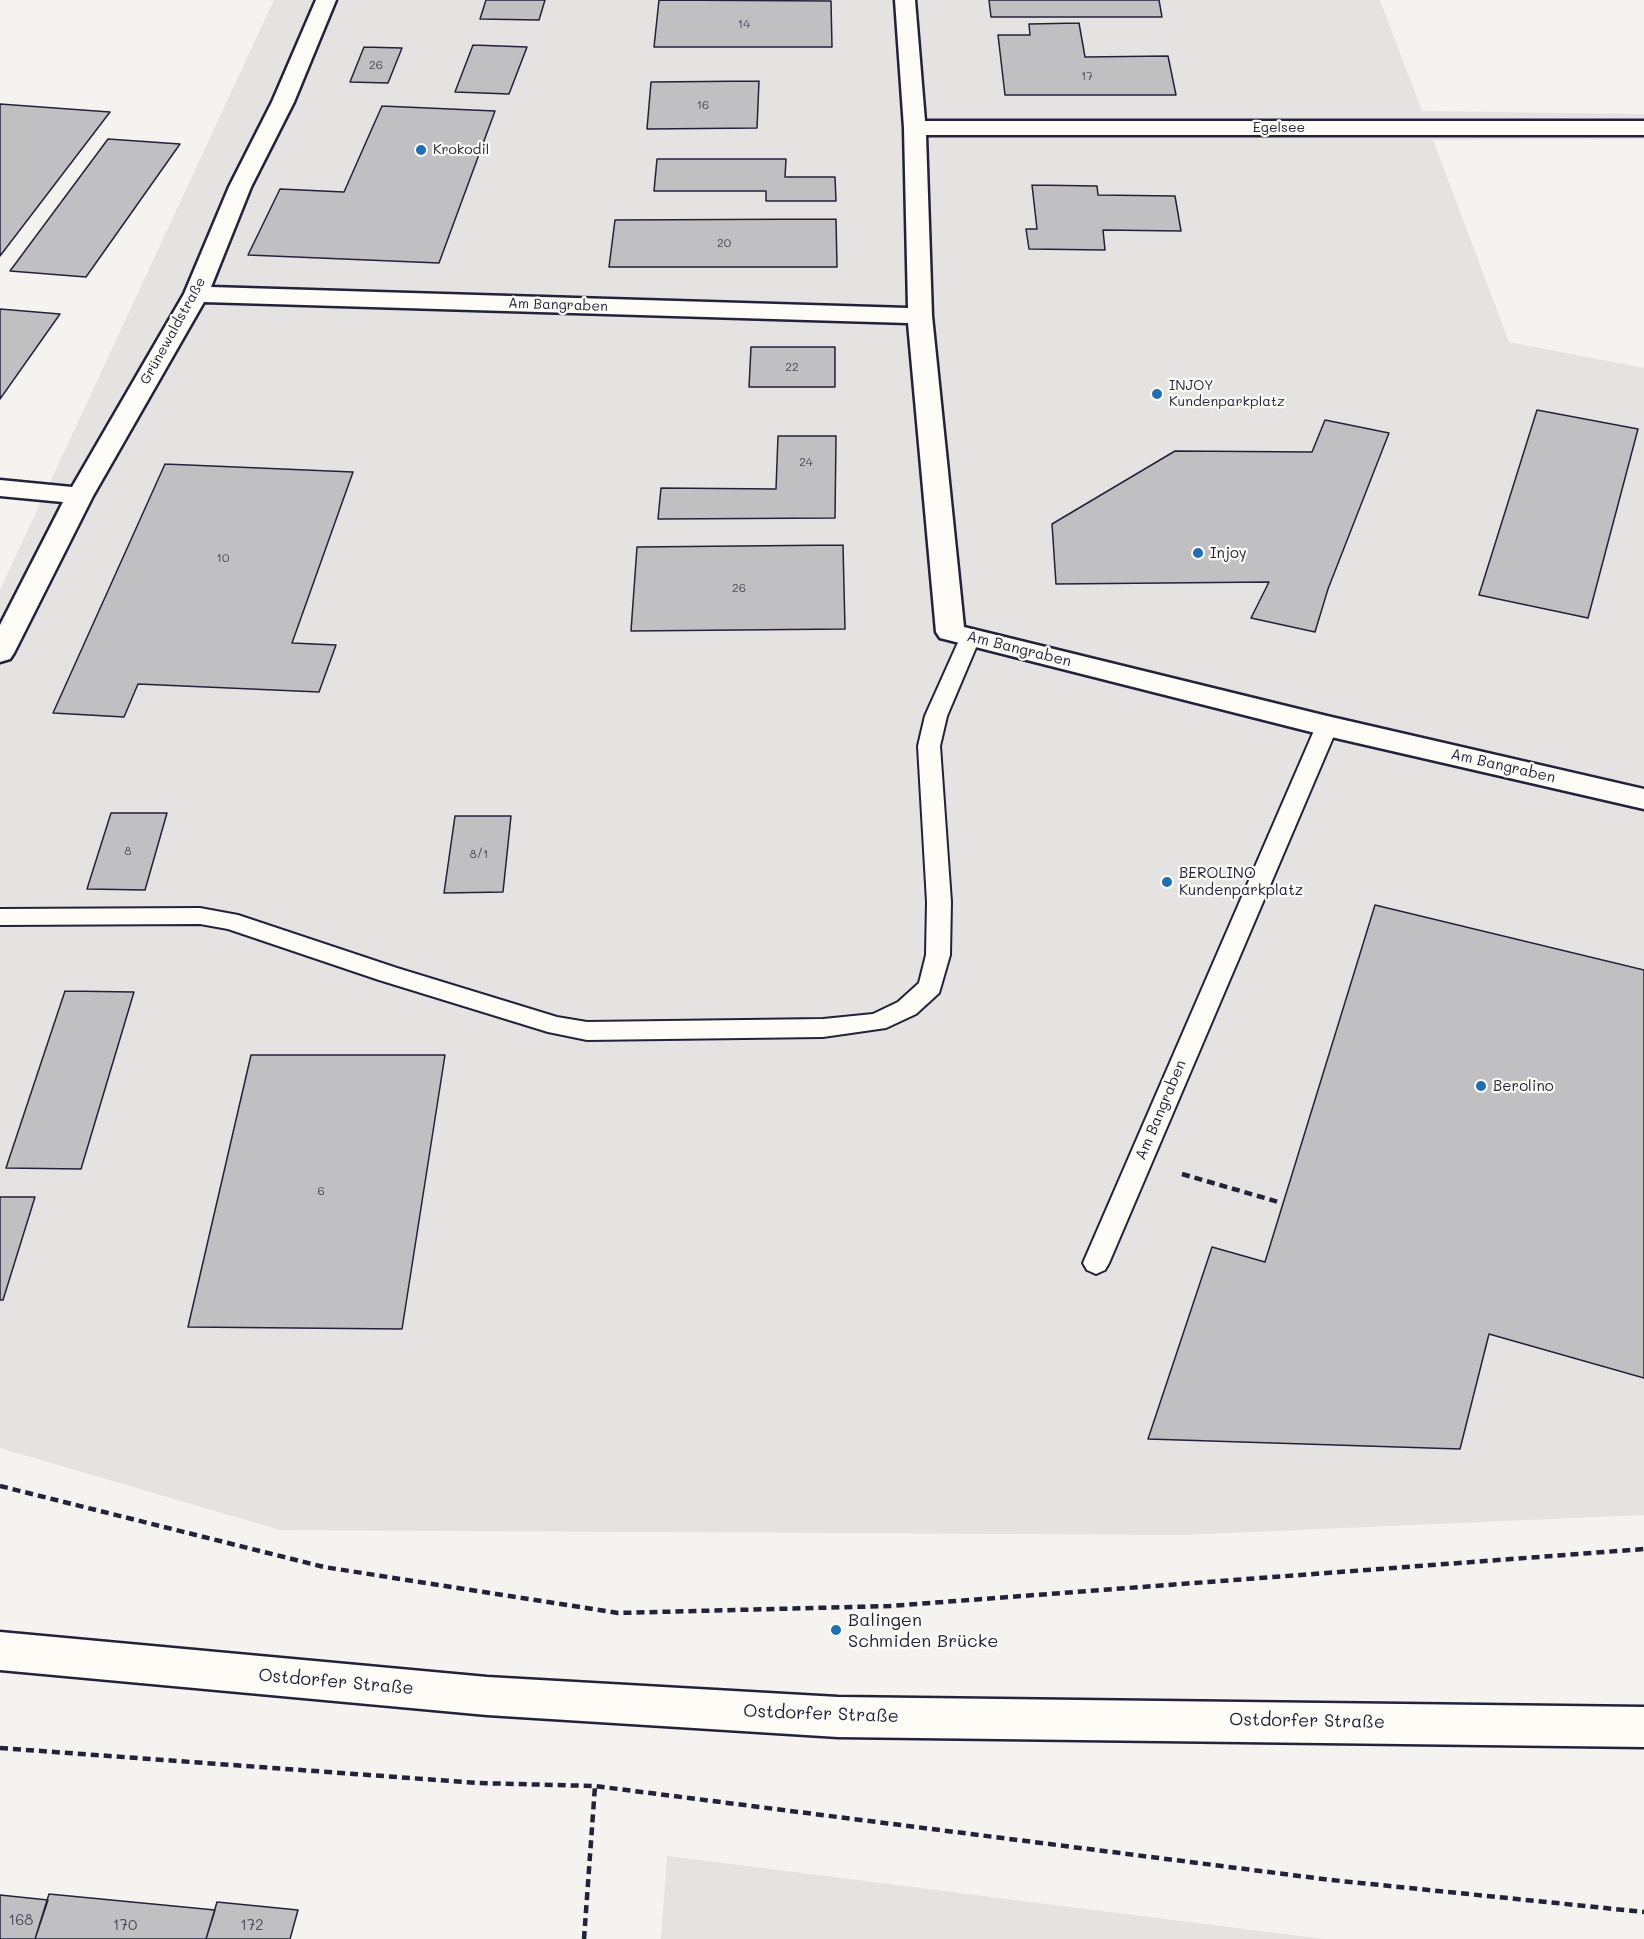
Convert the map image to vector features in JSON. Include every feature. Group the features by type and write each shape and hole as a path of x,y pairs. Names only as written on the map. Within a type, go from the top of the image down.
{"street":[{"name":"Grünewaldstraße","path":"0,653 80,496 196,294 240,187 283,102 326,0"},
{"name":"Am Bangraben","path":"905,0 915,128 920,316 950,632 1327,726 1644,799"},
{"name":"Egelsee","path":"915,128 1644,128"},
{"name":"Am Bangraben","path":"196,294 920,316"},
{"path":"0,488 80,496"},
{"name":"Ostdorfer Straße","path":"0,1651 487,1696 838,1717 1644,1727"}],"lane":[{"path":"0,917 200,916 230,921 388,974 557,1026 587,1031 823,1028 877,1022 907,1008 930,987 938,955 939,902 929,746 936,716 970,638"},
{"name":"Am Bangraben","path":"1096,1263 1327,726"}],"path":[{"path":"1139,1162 1282,1203"},
{"path":"0,1486 324,1567 618,1613 890,1606 1644,1549"},
{"path":"0,1748 478,1783 595,1786 1331,1880 1644,1912"},
{"path":"584,1939 595,1786"}],"shaded area":[{"path":"274,0 1380,0 1422,111 1644,114 1644,139 1433,140 1509,342 1644,368 1644,1515 1184,1535 280,1530 0,1448 0,590"},
{"path":"667,1856 1316,1938 1327,1939 661,1939"}],"building":[{"path":"486,0 545,0 539,20 480,19"},
{"path":"659,0 831,1 832,47 654,47"},
{"path":"989,0 1159,0 1162,17 991,17"},
{"path":"1079,23 1085,57 1168,56 1176,95 1005,95 998,35 1030,35 1029,24"},
{"path":"473,45 527,47 509,94 455,92"},
{"path":"364,47 402,48 388,83 350,82"},
{"path":"759,81 757,128 647,129 651,82"},
{"path":"0,104 110,112 0,256"},
{"name":"Krokodil","path":"382,106 495,111 439,263 248,255 280,189 344,192"},
{"path":"108,139 180,144 86,277 10,271"},
{"path":"657,159 786,159 785,177 835,177 836,201 766,201 766,191 654,191"},
{"path":"1032,185 1097,186 1098,195 1175,196 1181,231 1103,230 1105,250 1029,249 1026,229 1037,229"},
{"path":"836,219 837,267 609,267 615,220"},
{"path":"0,309 60,314 0,399"},
{"path":"751,347 835,347 835,387 749,387"},
{"path":"1537,410 1638,429 1588,618 1479,595"},
{"name":"Injoy","path":"1325,420 1389,433 1328,589 1315,632 1251,618 1269,582 1056,584 1052,524 1175,451 1312,452"},
{"path":"778,436 836,436 835,518 658,519 661,488 776,489"},
{"path":"165,464 353,472 292,643 336,645 319,692 138,684 124,717 53,713"},
{"path":"843,545 845,629 631,631 637,547"},
{"path":"111,813 167,813 145,890 87,889"},
{"path":"455,816 511,816 503,892 444,893"},
{"name":"Berolino","path":"1375,905 1644,970 1644,1378 1489,1334 1460,1449 1148,1439 1212,1247 1265,1262"},
{"path":"65,991 134,992 81,1169 6,1168"},
{"path":"251,1055 445,1055 402,1329 188,1327"},
{"path":"0,1197 35,1197 3,1300 0,1300"},
{"path":"49,1894 215,1910 206,1939 35,1939"},
{"path":"0,1895 48,1900 35,1939 0,1939"},
{"path":"217,1902 298,1910 290,1939 206,1939"}],"place":[{"name":"Krokodil","path":"421,150"},
{"name":"INJOY Kundenparkplatz","path":"1157,394"},
{"name":"Injoy","path":"1198,553"},
{"name":"BEROLINO Kundenparkplatz","path":"1167,882"},
{"name":"Berolino","path":"1481,1086"},
{"name":"Balingen Schmiden Brücke","path":"836,1630"}]}
